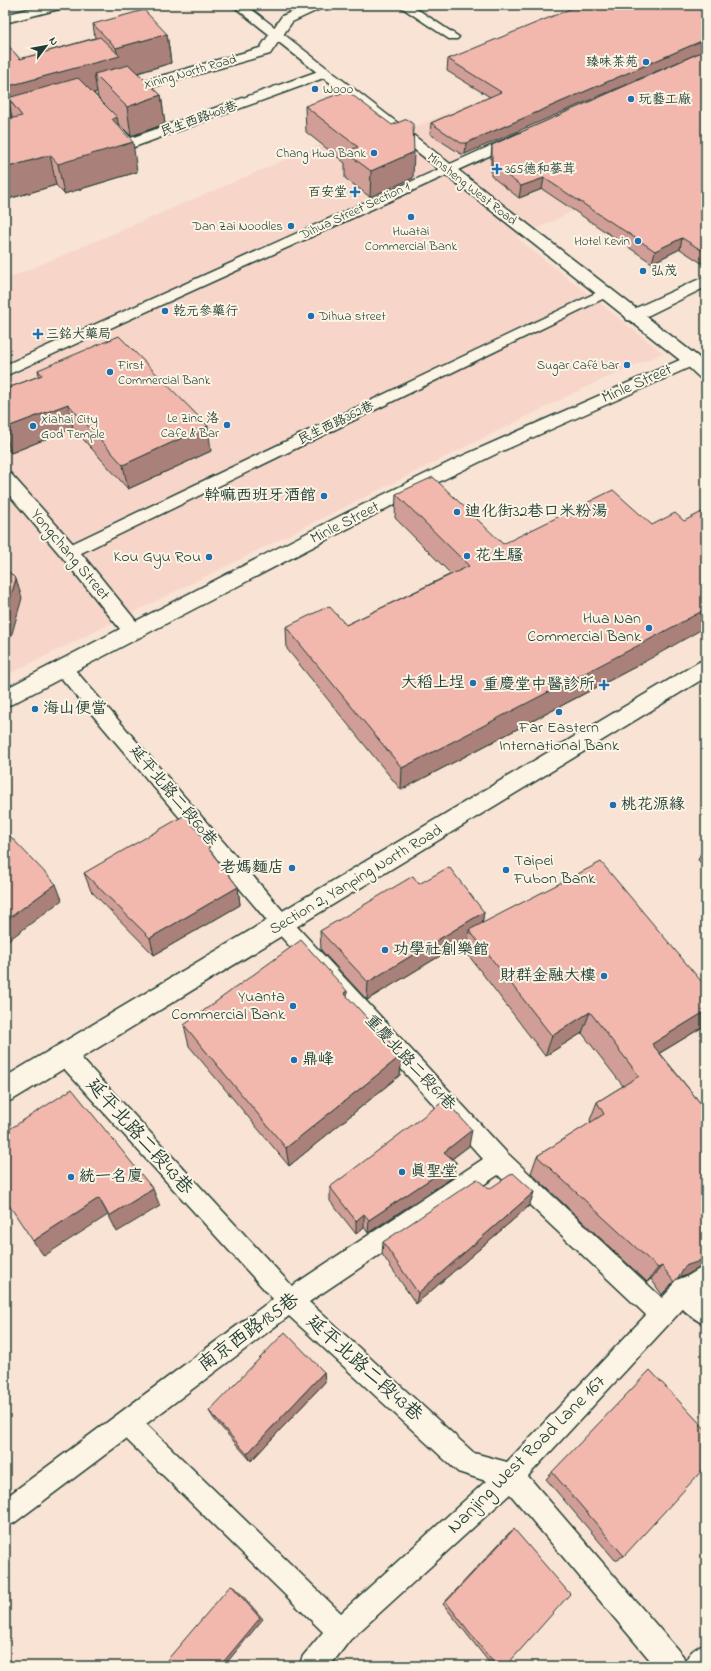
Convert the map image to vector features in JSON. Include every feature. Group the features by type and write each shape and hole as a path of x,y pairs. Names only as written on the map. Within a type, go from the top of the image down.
{"street":[{"path":"5,19 59,5"},
{"name":"Minsheng West Road","path":"238,5 706,374"},
{"name":"Xining North Road","path":"109,95 265,51 287,19 318,5"},
{"name":"民生西路408巷","path":"103,117 129,144 324,73"},
{"name":"Dihua Street Section 1","path":"7,368 532,131"},
{"path":"633,316 706,281"},
{"name":"Minle Street","path":"5,698 465,462 558,418 690,360"},
{"name":"Yongchang Street","path":"5,478 69,552 133,632"},
{"name":"Section 2, Yanping North Road","path":"5,1091 706,667"},
{"path":"684,1291 706,1310"}],"lane":[{"path":"403,5 453,37"},
{"name":"民生西路362巷","path":"69,552 604,293"},
{"name":"延平北路二段60巷","path":"63,668 282,924"},
{"name":"重慶北路二段61巷","path":"282,924 499,1160 663,1315"},
{"name":"延平北路二段43巷","path":"65,1055 290,1301 467,1463 511,1476"},
{"name":"南京西路185巷","path":"5,1514 290,1301 499,1160"},
{"name":"Nanjing West Road Lane 167","path":"313,1666 341,1631 511,1476 684,1291 706,1277"},
{"path":"127,1423 341,1631"},
{"path":"511,1476 673,1666"},
{"path":"697,1666 706,1656"}],"shaded area":[{"name":"Dihua street","path":"693,5 706,5 706,128 634,182 517,238 663,353 588,386 5,676 5,280 371,123 390,138"}],"building":[{"path":"580,5 681,5 687,8 694,5 706,5 706,39 466,143 461,143 431,123 501,92 448,59"},
{"path":"144,10 167,34 116,48 93,24"},
{"path":"100,37 120,56 5,87 5,43 20,59"},
{"path":"706,50 706,253 682,238 655,251 544,178 521,186 492,164 492,145"},
{"path":"129,65 161,95 127,107 94,74"},
{"path":"78,78 117,117 112,119 133,142 58,164 50,155 5,168 5,120 22,116 8,98"},
{"path":"347,91 392,125 407,119 413,124 414,152 371,171 345,152 358,147 305,106"},
{"path":"119,336 208,426 123,465 68,404 5,428 5,396 10,394 8,388 42,375 38,370"},
{"path":"433,477 503,544 613,490 652,525 675,513 684,521 706,510 706,609 402,768 286,627 329,606 346,625 469,566 396,494"},
{"path":"5,568 16,579 5,615"},
{"path":"185,815 238,887 150,938 84,873"},
{"path":"5,831 56,884 5,921"},
{"path":"601,862 706,987 706,1011 652,1044 706,1110 706,1257 685,1266 681,1274 674,1282 662,1266 658,1268 537,1156 604,1114 597,1102 639,1076 590,1012 552,1036 469,930"},
{"path":"449,867 484,912 368,982 320,931 413,876 419,884"},
{"name":"鼎峰","path":"301,940 347,991 344,993 402,1055 286,1148 184,1025"},
{"name":"統一名廈","path":"72,1089 153,1189 109,1216 99,1198 33,1241 5,1199 5,1132"},
{"name":"真聖堂","path":"445,1100 472,1130 444,1152 456,1162 369,1220 364,1214 356,1221 330,1187"},
{"path":"513,1173 534,1192 418,1293 383,1242 477,1179 489,1189"},
{"path":"285,1332 324,1372 247,1454 209,1411"},
{"path":"650,1370 706,1430 706,1466 624,1556 552,1472"},
{"path":"514,1529 570,1594 506,1666 496,1666 446,1602"},
{"path":"231,1585 260,1618 220,1666 162,1666"}],"place":[{"name":"臻味茶苑","path":"646,62"},
{"name":"Wooo","path":"315,89"},
{"name":"玩藝工廠","path":"631,99"},
{"name":"Chang Hwa Bank","path":"374,153"},
{"name":"365德和蔘茸","path":"497,169"},
{"name":"百安堂","path":"355,192"},
{"name":"Hwatai Commercial Bank","path":"411,217"},
{"name":"Dan Zai Noodles","path":"291,226"},
{"name":"Hotel Kevin","path":"638,241"},
{"name":"弘茂","path":"643,271"},
{"name":"乾元參藥行","path":"165,311"},
{"name":"Dihua street","path":"311,316"},
{"name":"三銘大藥局","path":"38,334"},
{"name":"Sugar Café bar","path":"627,365"},
{"name":"First Commercial Bank","path":"110,372"},
{"name":"Le Zinc 洛 Cafe & Bar","path":"227,425"},
{"name":"Xiahai City God Temple","path":"33,426"},
{"name":"幹嘛西班牙酒館","path":"324,496"},
{"name":"迪化街32巷口米粉湯","path":"457,512"},
{"name":"花生騷","path":"467,556"},
{"name":"Kou Gyu Rou","path":"209,557"},
{"name":"Hua Nan Commercial Bank","path":"649,628"},
{"name":"大稻上埕","path":"473,683"},
{"name":"重慶堂中醫診所","path":"604,685"},
{"name":"海山便當","path":"35,709"},
{"name":"Far Eastern International Bank","path":"559,712"},
{"name":"桃花源緣","path":"613,805"},
{"name":"老媽麵店","path":"292,868"},
{"name":"Taipei Fubon Bank","path":"506,870"},
{"name":"功學社創樂館","path":"385,950"},
{"name":"財群金融大樓","path":"604,976"},
{"name":"Yuanta Commercial Bank","path":"293,1006"},
{"name":"鼎峰","path":"294,1060"},
{"name":"真聖堂","path":"402,1172"},
{"name":"統一名廈","path":"71,1177"}]}
